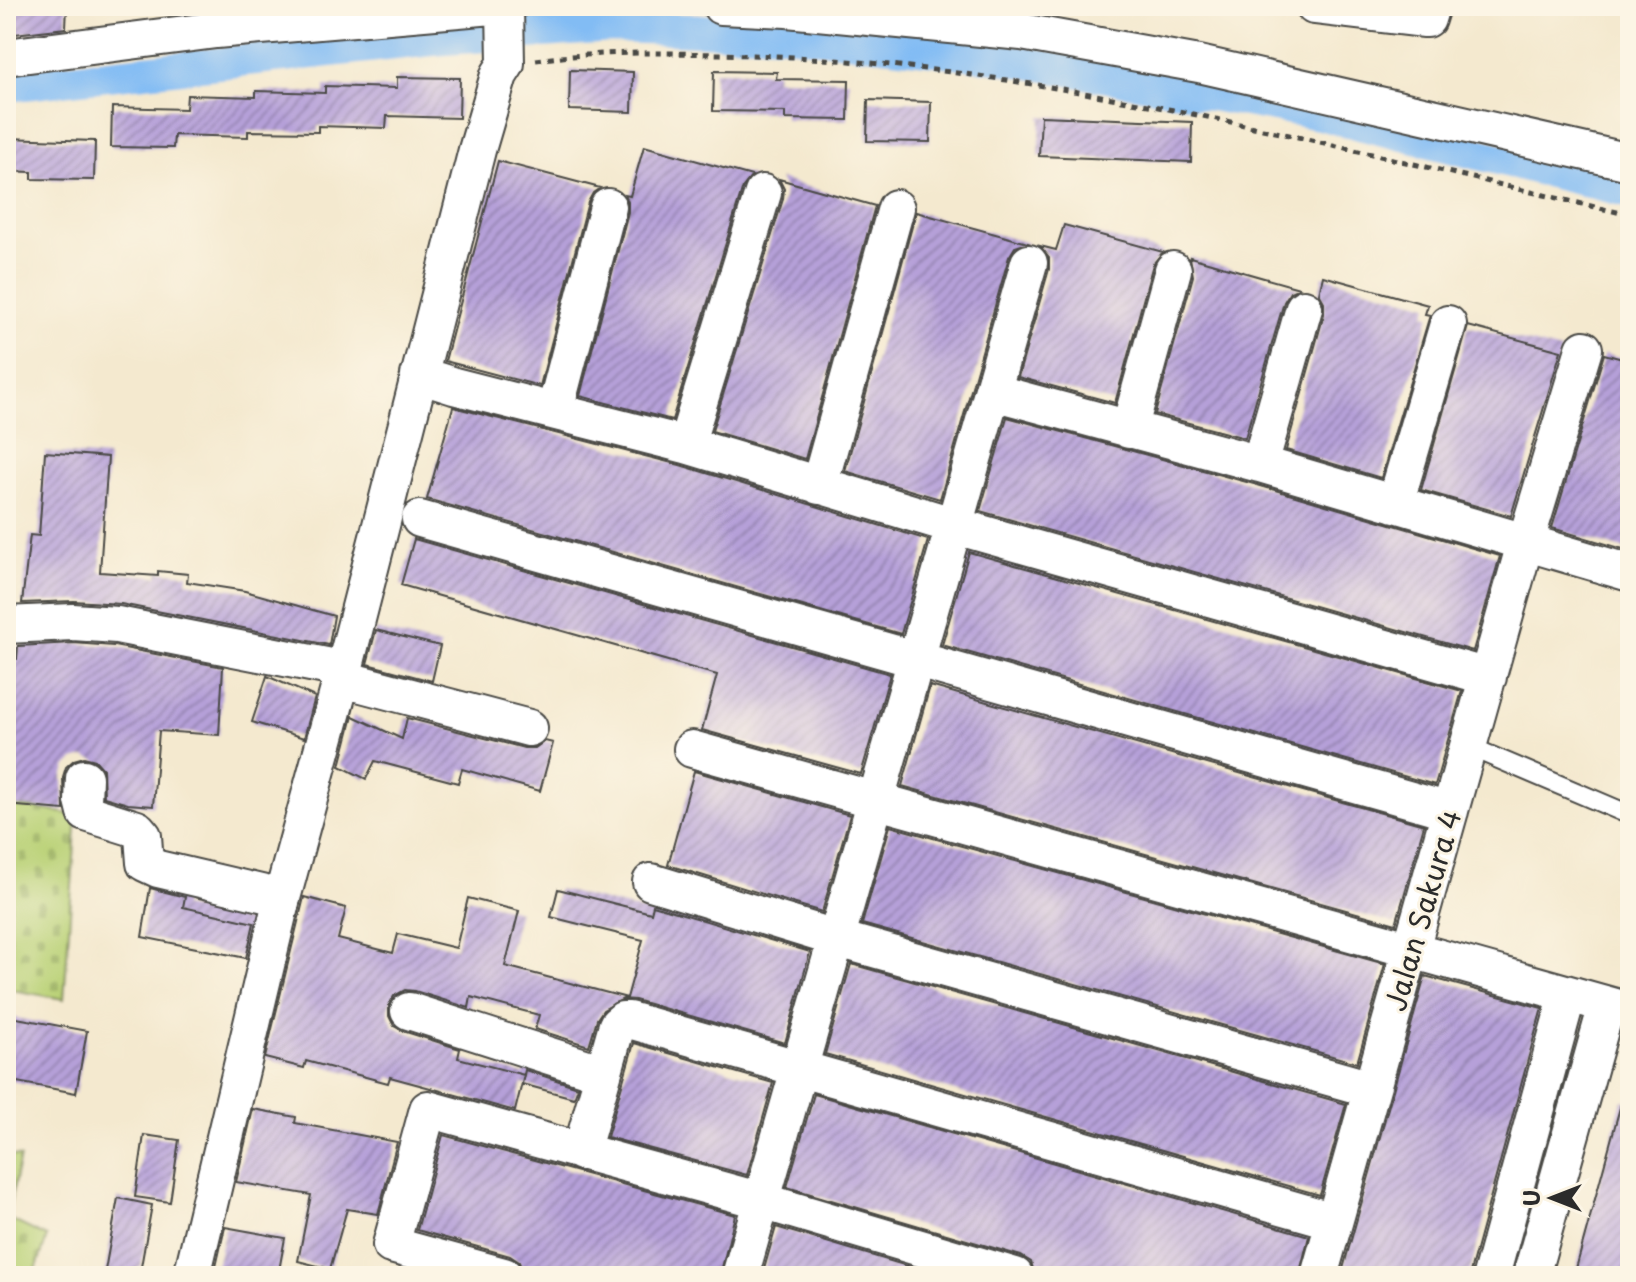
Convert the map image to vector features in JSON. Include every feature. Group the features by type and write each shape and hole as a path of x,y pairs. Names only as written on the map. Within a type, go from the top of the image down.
{"street":[{"path":"721,6 787,9 1022,32 1199,64 1630,162"},
{"path":"1314,6 1423,19 1427,19 1431,6"},
{"path":"6,57 216,30 501,41 477,150 343,674 282,898 192,1276"},
{"path":"686,445 763,193"},
{"path":"555,410 608,207"},
{"path":"819,486 896,208"},
{"path":"740,1276 1029,263"},
{"path":"1129,430 1173,270"},
{"path":"1260,464 1304,308"},
{"path":"1395,504 1448,324"},
{"name":"Jalan Sakura 4","path":"1319,1276 1525,544 1584,349"},
{"path":"419,375 686,445 952,525 1488,677"},
{"path":"993,392 1260,464 1630,573"},
{"path":"420,519 1450,811"},
{"path":"6,625 73,622 117,625 326,666 358,683 529,728"},
{"path":"692,749 1619,1008 1531,1276"},
{"path":"84,778 86,813 137,829 143,836 145,863 158,869 282,898"},
{"path":"651,882 835,938 1371,1089"},
{"path":"1491,1276 1568,994"},
{"path":"409,1011 603,1073"},
{"path":"581,1152 617,1025 623,1020 1334,1221"},
{"path":"504,1276 391,1245 428,1109 762,1201 1015,1276"}],"lane":[{"path":"1468,746 1630,815"}],"path":[{"path":"501,41 577,54 647,51 813,58 966,74 1115,98 1361,151 1630,215"}],"green space":[{"path":"6,804 77,815 64,999 6,989"},
{"path":"6,1155 20,1157 7,1218 47,1237 34,1276 6,1276"}],"building":[{"path":"6,6 67,6 66,28 6,35"},
{"path":"570,70 633,72 632,112 569,110"},
{"path":"714,71 777,72 776,79 849,80 848,120 785,119 785,112 713,111"},
{"path":"397,77 460,78 459,118 387,116 386,128 318,126 318,132 248,131 248,137 174,135 173,148 111,147 112,107 186,109 187,95 256,97 256,91 325,93 325,86 397,88"},
{"path":"868,100 931,102 930,142 867,141"},
{"path":"1041,116 1192,122 1191,162 1039,156"},
{"path":"6,138 95,141 94,180 32,179 32,172 6,171"},
{"path":"644,146 752,176 743,187 672,420 580,396 628,212 625,195 630,196"},
{"path":"498,161 600,188 588,202 540,386 445,361"},
{"path":"779,179 875,206 805,459 712,431 783,199 784,189"},
{"path":"916,212 1028,243 1015,247 1009,257 940,499 845,471"},
{"path":"1064,225 1163,252 1153,264 1115,403 1018,377 1049,269 1049,257 1040,246 1056,250"},
{"path":"1190,257 1299,288 1290,292 1284,302 1245,438 1155,414 1193,276"},
{"path":"1323,276 1428,305 1425,314 1430,315 1381,478 1286,450 1324,314 1324,302 1319,293"},
{"path":"1468,326 1561,351 1511,516 1421,490"},
{"path":"1604,354 1630,361 1630,551 1552,528"},
{"path":"453,407 680,465 928,540 901,634 427,499"},
{"path":"1007,417 1254,484 1500,556 1473,651 980,511"},
{"path":"45,452 108,457 100,572 158,576 158,571 188,574 187,582 245,591 334,616 329,645 121,604 74,601 22,603 30,535 39,536"},
{"path":"414,539 890,674 861,774 702,730 717,675 401,585"},
{"path":"969,552 1462,691 1435,785 942,645"},
{"path":"376,630 440,646 432,681 367,664"},
{"path":"73,643 114,646 223,667 219,735 159,731 153,806 128,804 104,797 103,769 95,760 84,757 66,767 63,777 64,810 6,805 6,658 17,659 18,646"},
{"path":"267,676 315,697 304,738 252,722"},
{"path":"930,686 1424,825 1396,924 902,786"},
{"path":"353,716 402,739 407,718 524,748 535,748 545,741 553,743 540,791 462,769 458,783 375,761 366,779 340,766"},
{"path":"694,771 850,815 822,912 668,865"},
{"path":"890,826 1385,964 1357,1063 862,924"},
{"path":"150,888 185,897 183,907 254,923 246,958 142,937"},
{"path":"558,889 651,913 653,905 810,952 785,1043 623,999 603,1010 589,1046 535,1029 539,1015 471,997 469,1008 405,990 394,996 389,1005 389,1016 394,1026 460,1049 458,1058 524,1075 515,1111 390,1077 388,1083 306,1061 304,1068 265,1058 304,897 346,908 338,939 393,953 398,934 456,948 468,898 519,911 505,966 627,998 643,940 551,917"},
{"path":"851,964 1346,1104 1320,1195 825,1054"},
{"path":"1425,976 1542,1008 1469,1276 1341,1276"},
{"path":"6,1016 87,1031 76,1093 6,1080"},
{"path":"634,1043 773,1083 747,1175 607,1137"},
{"path":"525,1070 578,1087 574,1098 522,1084"},
{"path":"814,1094 1309,1236 1299,1276 1035,1276 1031,1262 1021,1256 787,1187"},
{"path":"1622,1100 1630,1101 1630,1276 1574,1276"},
{"path":"253,1109 296,1117 295,1123 397,1142 378,1214 347,1209 330,1269 298,1261 311,1195 236,1182"},
{"path":"144,1135 179,1140 170,1202 135,1197"},
{"path":"443,1135 735,1215 720,1276 524,1276 519,1262 510,1256 417,1230"},
{"path":"118,1198 152,1205 137,1276 104,1276"},
{"path":"225,1227 285,1238 278,1276 239,1276 215,1271"},
{"path":"776,1227 941,1276 762,1276"}],"waterway":[{"path":"6,86 433,40 611,27 786,33 988,56 1319,114 1630,192"}]}
